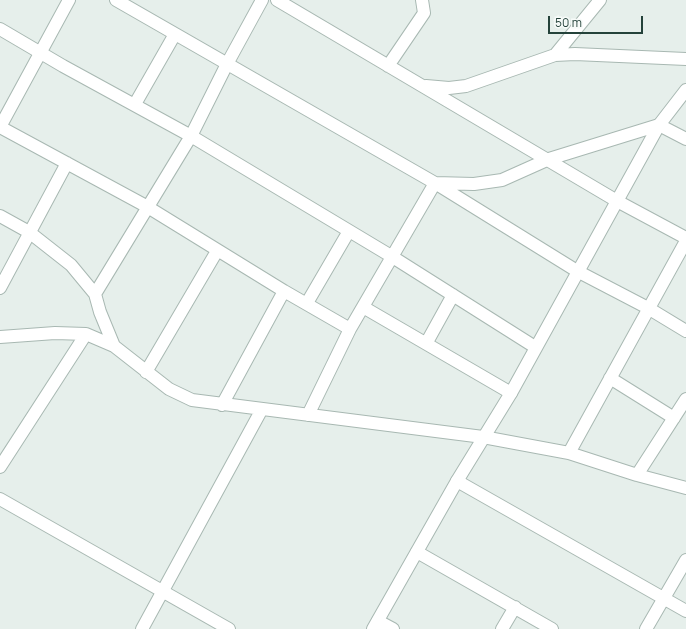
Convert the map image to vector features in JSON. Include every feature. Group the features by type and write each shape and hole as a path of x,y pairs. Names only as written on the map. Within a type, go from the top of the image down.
{"street":[{"path":"69,0 0,127 146,206 217,251 350,329"},
{"path":"116,0 434,183 578,271 648,308 686,331"},
{"path":"95,294 146,206 191,136 227,64 262,0"},
{"path":"277,0 549,159 617,201 686,238"},
{"path":"388,66 424,14 422,0"},
{"path":"555,55 600,0"},
{"path":"0,29 191,136 391,256 535,347"},
{"path":"135,104 175,34"},
{"path":"421,85 449,88 466,86 555,55 575,54 686,59"},
{"path":"393,629 375,625 457,481 511,393 535,347 659,125 686,90"},
{"path":"434,183 474,184 502,180 549,159 659,125 686,139"},
{"path":"0,288 67,163"},
{"path":"308,416 350,329 434,183"},
{"path":"0,216 29,232 71,265 95,294 100,312 114,346"},
{"path":"307,303 349,231"},
{"path":"569,452 686,241"},
{"path":"146,372 217,251"},
{"path":"222,405 284,291"},
{"path":"427,342 453,295"},
{"path":"363,307 427,342 511,393"},
{"path":"0,337 55,333 86,334 114,346 169,389 192,400 308,416 483,437 569,452 637,475 686,488"},
{"path":"0,467 86,334"},
{"path":"610,378 674,418"},
{"path":"637,475 686,399"},
{"path":"142,629 262,409"},
{"path":"457,481 686,611"},
{"path":"0,499 229,629"},
{"path":"417,552 552,629"},
{"path":"646,629 686,560"},
{"path":"502,629 515,607"}]}
